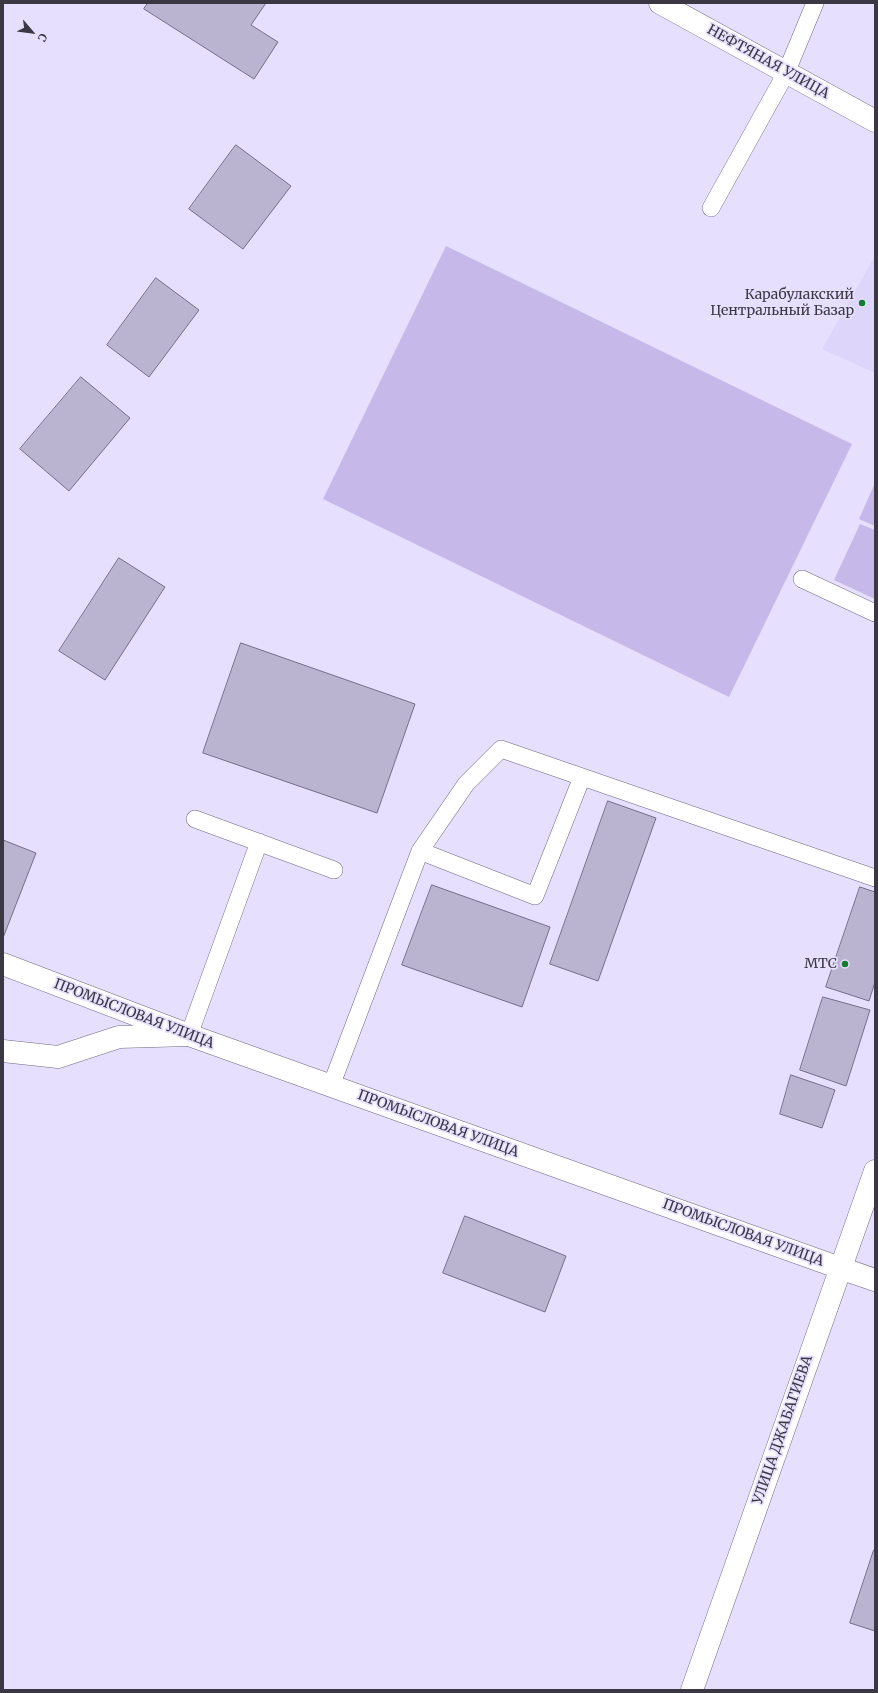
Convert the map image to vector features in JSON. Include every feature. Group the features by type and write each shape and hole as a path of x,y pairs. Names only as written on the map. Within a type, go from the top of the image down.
{"main road":[{"name":"НЕФТЯНАЯ УЛИЦА","path":"660,3 875,121"},
{"name":"ПРОМЫСЛОВАЯ УЛИЦА","path":"3,964 189,1035 875,1280"},
{"path":"3,1051 58,1057 119,1036 189,1035"},
{"name":"УЛИЦА ДЖАБАГИЕВА","path":"692,1690 875,1171"}],"lane":[{"path":"711,208 786,73 815,3"},
{"path":"802,579 875,613"},
{"path":"331,1086 420,851 466,784 501,749 875,878"},
{"path":"420,851 535,896 582,777"},
{"path":"194,819 334,870"},
{"path":"189,1035 259,842"}],"shaded area":[{"path":"446,246 852,444 729,697 323,499"},
{"name":"Карабулакский Центральный Базар","path":"875,256 875,373 822,349"},
{"path":"875,483 875,526 859,519"},
{"path":"860,524 875,530 875,599 834,580"}],"building":[{"path":"148,3 266,3 251,25 278,42 254,79 144,9"},
{"path":"236,145 291,186 243,249 189,209"},
{"path":"156,278 199,310 149,377 107,345"},
{"path":"81,377 130,418 69,491 20,449"},
{"path":"119,558 165,587 105,680 59,651"},
{"path":"241,643 415,704 377,813 203,753"},
{"path":"608,801 656,818 598,981 550,964"},
{"path":"3,840 36,853 3,938"},
{"path":"432,885 550,927 522,1007 402,965"},
{"path":"860,887 875,892 875,982 869,1001 826,987"},
{"path":"823,997 870,1010 846,1086 800,1070"},
{"path":"791,1075 835,1090 822,1128 780,1114"},
{"path":"465,1216 566,1256 545,1312 443,1273"},
{"path":"875,1550 875,1631 850,1623"}],"place":[{"name":"Карабулакский Центральный Базар","path":"862,303"},
{"name":"МТС","path":"845,964"}]}
